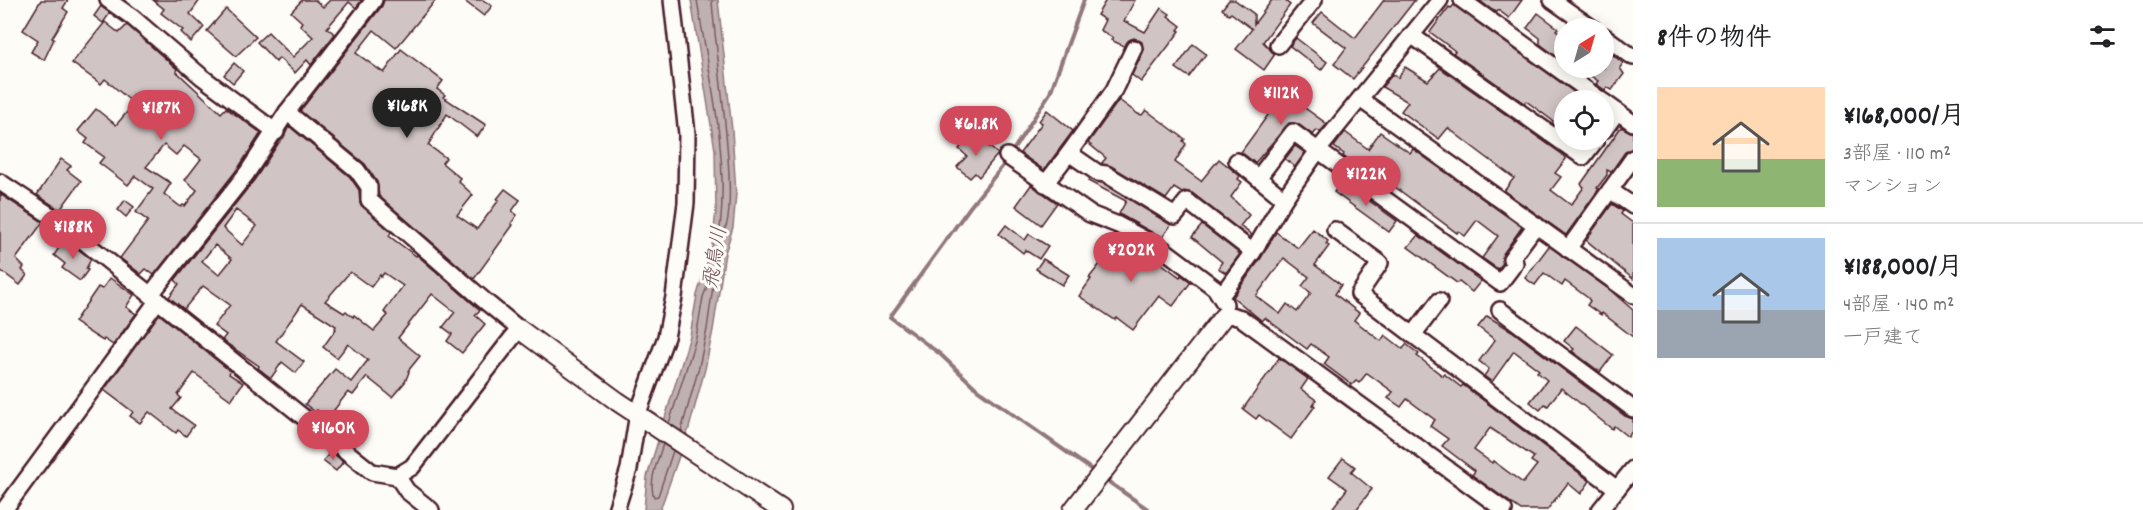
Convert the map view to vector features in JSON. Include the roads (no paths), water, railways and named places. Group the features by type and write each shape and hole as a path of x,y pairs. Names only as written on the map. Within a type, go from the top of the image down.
{"street":[{"path":"108,0 132,17 202,77 276,132"},
{"path":"4,510 155,297 247,173 287,112 374,0"},
{"path":"616,510 629,469 640,415 666,337 674,297 686,203 687,134 672,0"},
{"path":"1278,45 1314,0"},
{"path":"1221,296 1253,252 1284,199 1318,148 1440,0"},
{"path":"1462,0 1587,90"},
{"path":"1555,1 1578,18"},
{"path":"1411,35 1554,136"},
{"path":"1614,43 1633,57"},
{"path":"1045,184 1114,90 1134,48"},
{"path":"1360,99 1633,296"},
{"path":"1614,110 1633,123"},
{"path":"287,112 357,170 369,187 369,200 486,302 617,401 782,510"},
{"path":"1614,116 1617,112"},
{"path":"1258,178 1293,132 1318,148 1500,283 1515,263 1511,259 1536,225"},
{"path":"1573,150 1583,157 1588,150"},
{"path":"1069,153 1098,173 1106,174 1175,216 1187,201 1253,252"},
{"path":"1007,156 1090,214 1118,225 1163,249 1215,288 1221,296 1226,316"},
{"path":"1568,249 1633,158"},
{"path":"1237,161 1284,199"},
{"path":"0,182 57,220 372,472 397,476 412,467 519,328"},
{"path":"1610,190 1633,206"},
{"path":"1335,230 1380,263 1359,294 1617,489"},
{"path":"1413,335 1439,301"},
{"path":"1500,310 1633,409"},
{"path":"1073,510 1226,316"},
{"path":"1226,316 1241,318 1504,510"},
{"path":"1600,510 1633,469"},
{"path":"397,476 407,490 431,510"}],"water":[{"name":"飛鳥川","path":"691,0 718,0 732,130 736,194 733,227 725,253 705,369 689,428 660,510 644,510 647,477 690,336 697,295 712,246 716,211 715,150"}],"waterway":[{"path":"1010,155 1050,93 1084,0"},
{"path":"1006,162 970,207 890,317 940,354 977,389 1095,472"},
{"path":"1103,478 1149,510"}]}
